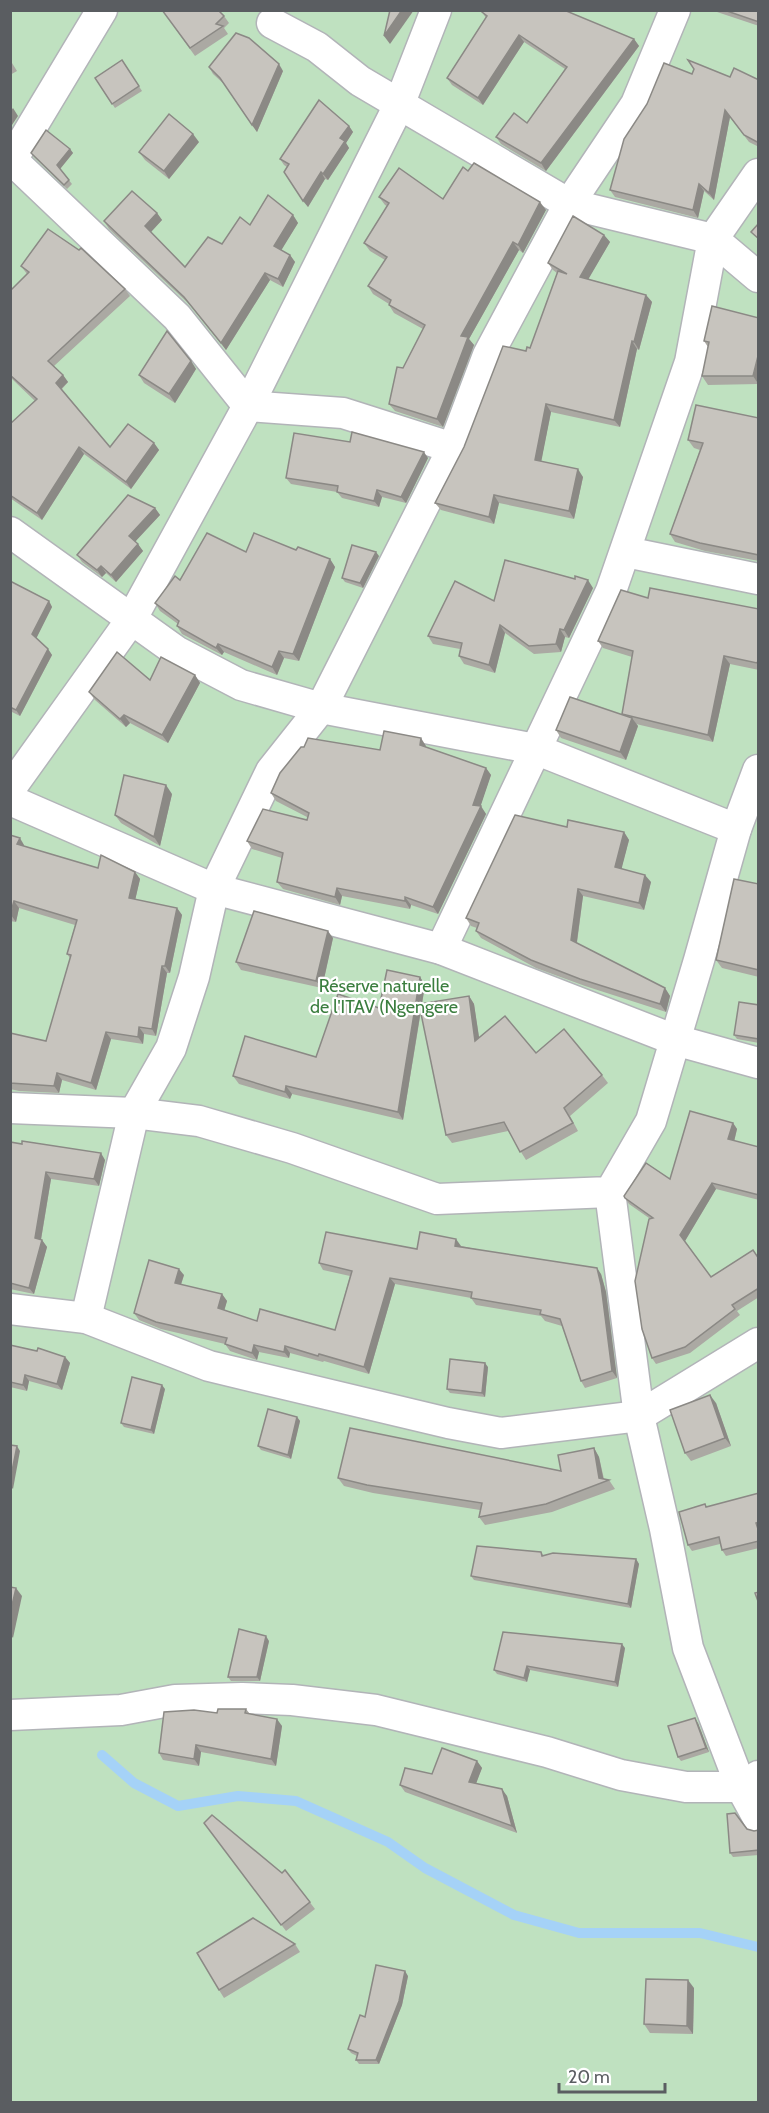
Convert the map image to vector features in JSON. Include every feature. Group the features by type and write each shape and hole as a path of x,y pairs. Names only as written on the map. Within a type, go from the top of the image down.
{"street":[{"path":"102,10 11,160 177,317 249,406 343,413 453,448"},
{"path":"10,789 131,620 249,406 399,105 436,10"},
{"path":"86,1318 134,1113 171,1048 194,977 214,888 271,771 321,708 453,448 488,355 569,204 636,104 675,10"},
{"path":"272,23 317,47 360,81 399,105 569,204 713,239 759,277"},
{"path":"441,948 611,591 690,362 713,239 759,174"},
{"path":"10,532 176,651 241,685 321,708 535,749 736,829"},
{"path":"626,552 759,579"},
{"path":"759,770 736,829 651,1121 610,1192 639,1416 665,1529 688,1648 750,1781 759,1818"},
{"path":"10,800 214,888 441,948 675,1040 759,1063"},
{"path":"10,1108 134,1113 199,1121 292,1148 437,1199 610,1192"},
{"path":"10,1309 86,1318 209,1366 448,1423 501,1433 639,1416 759,1343"},
{"path":"10,1715 121,1710 175,1700 242,1698 292,1700 376,1710 547,1752 621,1775 686,1786 750,1781"}],"green space":[{"name":"Réserve naturelle de l'ITAV (Ngengere","path":"11,11 758,11 758,2102 11,2102"}],"building":[{"path":"162,10 218,10 224,16 216,24 223,26 190,48"},
{"path":"390,10 402,10 384,36"},
{"path":"483,10 564,10 634,39 541,163 496,137 514,113 527,123 567,67 519,35 478,98 447,78 487,16 482,12"},
{"path":"724,10 759,10 759,22"},
{"path":"236,33 249,38 279,64 252,125 220,78 209,67"},
{"path":"122,60 139,86 112,104 95,78"},
{"path":"688,60 730,77 734,68 759,80 759,143 744,135 725,110 709,193 699,184 693,210 610,190 624,139 647,104 664,63 692,74 694,69"},
{"path":"319,100 349,126 340,138 345,141 323,174 321,172 303,201 284,172 289,164 280,159"},
{"path":"169,114 193,134 164,171 139,152"},
{"path":"46,130 70,149 57,165 69,180 64,185 31,153"},
{"path":"474,163 540,202 518,245 513,242 461,336 468,337 437,419 389,404 397,367 403,368 425,325 389,305 391,300 368,286 387,257 364,243 389,203 379,197 399,168 443,199 463,167 468,171"},
{"path":"132,191 157,213 145,226 185,267 208,237 222,244 240,217 250,225 268,195 293,215 274,246 290,255 278,279 265,273 221,343 184,297 104,221"},
{"path":"573,216 604,235 580,277 646,295 634,342 632,341 614,420 546,404 535,460 578,469 569,511 494,495 489,517 435,503 464,447 503,346 526,351 527,347 530,348 558,271 567,274 548,263"},
{"path":"759,223 759,239 751,232"},
{"path":"48,229 79,250 81,248 125,289 48,361 63,375 56,383 110,447 128,424 154,443 126,482 79,447 37,513 10,495 10,424 37,399 10,375 10,291 29,272 21,266"},
{"path":"712,306 759,318 759,352 753,376 702,376 709,342 704,341"},
{"path":"167,331 191,361 169,394 139,375"},
{"path":"696,405 759,418 759,555 700,543 670,534 703,443 688,440"},
{"path":"352,432 424,452 401,497 377,490 374,501 337,492 338,486 286,478 294,433 350,442"},
{"path":"128,495 155,508 129,536 138,544 111,575 101,566 97,570 77,555"},
{"path":"207,533 246,552 254,533 296,550 298,547 330,559 293,654 279,651 272,667 218,644 216,648 177,626 179,621 155,603 175,576 180,580"},
{"path":"352,545 376,552 360,583 342,578"},
{"path":"505,560 575,579 575,576 588,580 564,630 560,629 556,644 529,646 500,625 489,665 459,656 462,643 428,636 455,581 494,601"},
{"path":"10,581 49,601 32,634 48,649 16,710 10,707"},
{"path":"650,588 759,609 759,658 757,663 724,656 708,735 622,714 633,651 598,641 621,590 648,598"},
{"path":"117,652 150,680 161,657 195,675 162,735 124,715 120,719 89,692"},
{"path":"570,697 632,718 620,752 556,730"},
{"path":"384,731 421,738 420,745 486,768 473,805 481,806 433,907 405,897 405,901 337,888 335,897 277,882 283,853 247,841 263,809 307,820 309,813 271,793 280,773 301,747 304,747 308,738 380,750"},
{"path":"124,775 166,785 154,837 115,815"},
{"path":"515,815 567,827 568,820 624,832 615,867 645,875 639,903 578,889 571,940 665,988 660,1004 580,979 531,960 476,931 479,923 466,918"},
{"path":"10,835 20,838 17,844 98,868 101,855 135,872 129,898 177,908 165,966 162,966 152,1029 139,1027 138,1037 106,1032 91,1083 57,1073 54,1086 10,1083 10,1033 46,1041 71,955 67,954 77,920 14,901 10,915"},
{"path":"734,879 759,884 759,970 716,960"},
{"path":"254,911 328,931 316,981 236,962"},
{"path":"387,970 420,977 398,1112 286,1086 285,1092 233,1076 245,1036 316,1057 338,994 379,1008"},
{"path":"469,996 475,1041 505,1016 536,1053 564,1029 602,1075 564,1108 573,1123 520,1152 504,1122 446,1135 419,1004"},
{"path":"739,1002 759,1005 759,1039 734,1035"},
{"path":"690,1111 733,1123 728,1139 759,1147 759,1195 712,1183 680,1235 711,1277 753,1250 759,1259 759,1288 732,1305 735,1309 685,1347 652,1358 642,1329 635,1281 649,1219 653,1218 624,1196 646,1163 670,1179"},
{"path":"22,1141 101,1153 94,1179 46,1172 35,1238 42,1240 29,1288 10,1283 10,1142 22,1144"},
{"path":"326,1232 417,1249 420,1232 456,1239 455,1246 597,1268 612,1371 581,1381 560,1319 540,1314 541,1310 471,1298 472,1292 390,1278 364,1367 285,1346 284,1352 254,1345 252,1353 225,1344 227,1338 156,1322 134,1313 149,1260 179,1269 175,1283 222,1294 218,1308 257,1321 260,1309 335,1330 352,1271 319,1263"},
{"path":"10,1345 37,1351 38,1348 65,1357 57,1384 25,1375 23,1385 10,1382"},
{"path":"450,1359 485,1363 482,1393 447,1389"},
{"path":"132,1377 162,1385 151,1430 121,1423"},
{"path":"710,1395 725,1438 685,1453 670,1410"},
{"path":"268,1409 297,1417 288,1455 258,1446"},
{"path":"350,1428 561,1471 558,1455 594,1448 599,1478 609,1480 546,1504 479,1517 482,1503 367,1485 338,1478"},
{"path":"10,1445 17,1446 10,1481"},
{"path":"759,1493 759,1522 756,1523 759,1541 722,1550 719,1537 688,1545 679,1512"},
{"path":"477,1546 541,1552 542,1556 553,1553 636,1559 628,1604 471,1576"},
{"path":"10,1587 16,1588 10,1614"},
{"path":"759,1592 759,1604 755,1593"},
{"path":"239,1629 266,1636 257,1677 228,1677"},
{"path":"503,1632 622,1644 615,1682 527,1666 524,1678 494,1670"},
{"path":"218,1709 246,1709 245,1713 277,1719 271,1759 196,1745 194,1759 159,1753 164,1712 194,1710 217,1713"},
{"path":"695,1718 706,1748 678,1757 668,1726"},
{"path":"442,1748 477,1761 469,1782 502,1789 512,1826 400,1785 405,1768 432,1774"},
{"path":"735,1813 747,1829 759,1830 759,1850 730,1853 727,1814"},
{"path":"212,1815 282,1873 285,1870 310,1902 281,1925 204,1823"},
{"path":"253,1918 295,1944 219,1990 197,1953"},
{"path":"376,1965 405,1971 399,2001 376,2060 356,2060 358,2053 348,2049 360,2015 365,2017"},
{"path":"646,1979 688,1980 687,2026 644,2024"}],"waterway":[{"path":"102,1755 134,1783 178,1806 238,1796 296,1801 388,1842 425,1868 514,1915 579,1933 700,1933 758,1947"}]}
